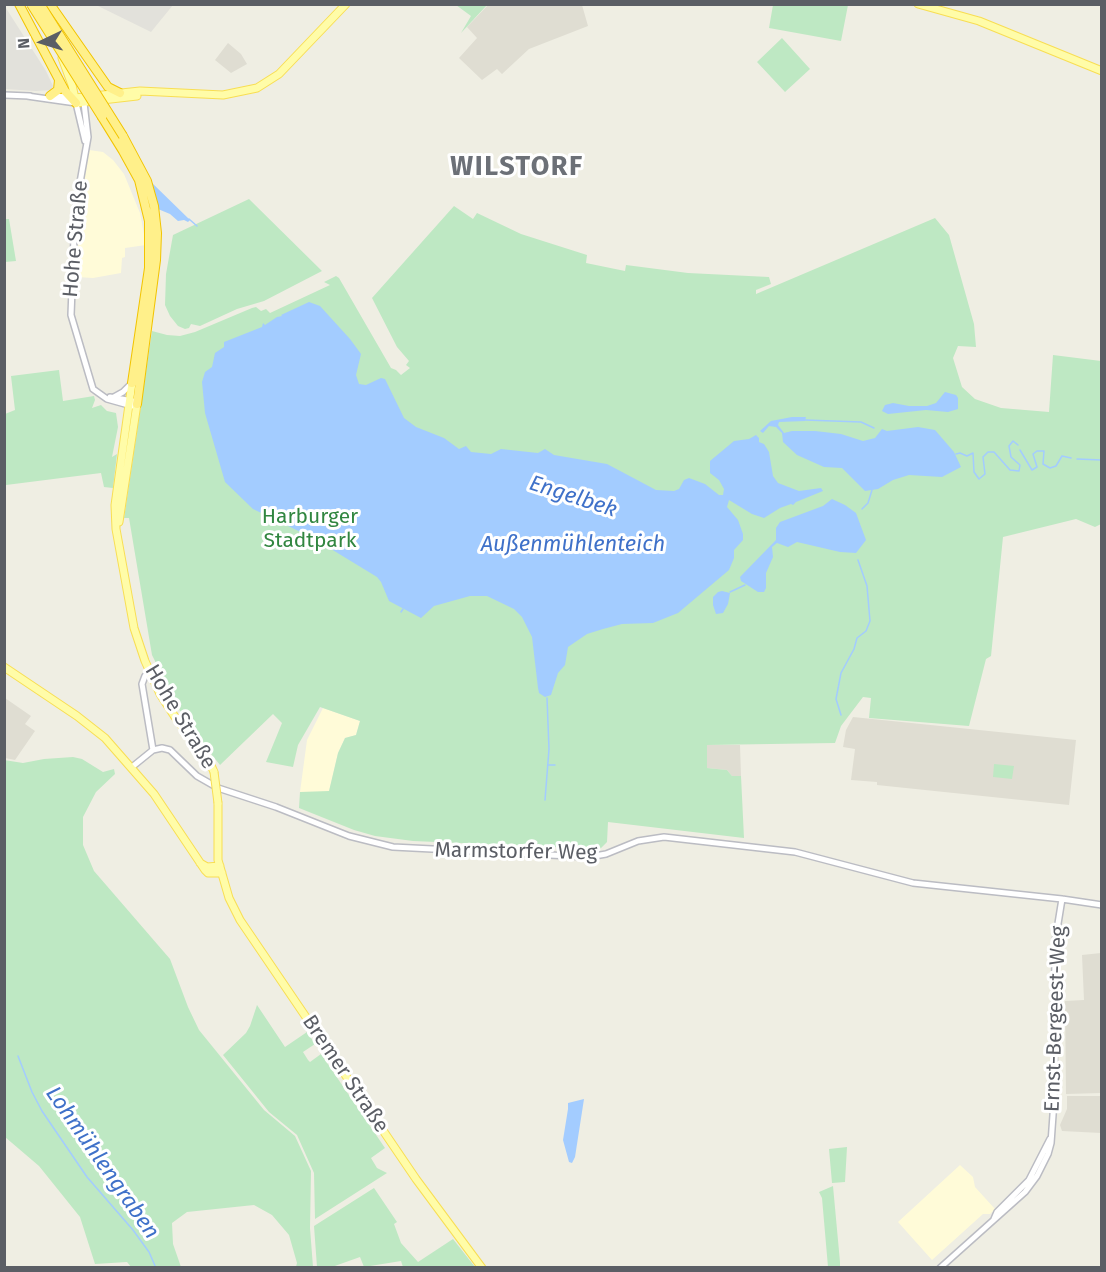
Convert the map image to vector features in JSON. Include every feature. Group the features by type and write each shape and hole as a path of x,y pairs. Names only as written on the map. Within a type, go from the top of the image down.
{"highway":[{"path":"19,4 59,79 78,100"},
{"path":"35,4 139,163 151,195 154,233 144,322 131,403"},
{"path":"50,4 102,78 110,88 120,93"},
{"path":"50,96 59,88 59,79"},
{"path":"132,383 142,335"}],"main road":[{"path":"35,4 70,59 78,100"},
{"path":"78,100 140,91 223,95 237,94 257,88 279,74 346,4"},
{"path":"918,4 976,20 1101,70"},
{"path":"78,100 162,93"},
{"name":"Hohe Straße","path":"132,383 119,542 134,628 149,672 175,717 206,757 214,772 219,823 218,854 221,869"},
{"path":"4,667 91,726 132,767 163,807 200,862 207,867 221,869"},
{"name":"Bremer Straße","path":"221,869 240,920 416,1179 482,1268"}],"street":[{"path":"4,95 78,100"},
{"path":"27,96 78,100"},
{"name":"Hohe Straße","path":"78,100 86,146 75,211 71,315 92,386 103,397"},
{"path":"112,398 132,383"},
{"path":"103,397 131,403"},
{"path":"103,397 131,403"},
{"path":"132,767 153,750 142,684 143,678 149,672"},
{"name":"Marmstorfer Weg","path":"153,750 162,748 172,751 197,776 218,788 268,804 349,836 393,847 589,857 606,854 639,841 664,837 795,852 913,883 1101,905"},
{"name":"Ernst-Bergeest-Weg","path":"940,1268 1007,1210 1033,1183 1048,1154 1054,1101 1055,942 1062,899"}],"shaded area":[{"path":"4,5 46,71 53,86 51,90 5,89"},
{"path":"96,5 173,5 151,32"},
{"path":"488,5 582,5 588,26 529,49 502,74 497,69 482,80 459,58 477,38 467,27"},
{"path":"228,43 241,54 247,64 231,73 215,60"},
{"path":"89,150 103,152 124,174 140,213 146,245 125,248 121,273 93,278 77,277 80,205"},
{"path":"5,698 31,716 25,724 35,731 15,760 5,758"},
{"path":"323,708 360,721 356,735 345,738 338,753 329,792 300,792 307,740"},
{"path":"853,717 1076,740 1069,805 877,785 877,782 851,780 855,749 843,747 846,730"},
{"path":"706,745 740,745 741,776 732,776 727,770 707,768"},
{"path":"1101,953 1101,1093 1066,1094 1065,1001 1084,1000 1082,955"},
{"path":"1067,1096 1101,1096 1101,1133 1062,1131 1060,1125 1067,1109"},
{"path":"960,1165 973,1177 975,1187 995,1209 990,1214 983,1214 932,1260 898,1222"}],"green space":[{"path":"456,5 487,5 461,33 471,16"},
{"path":"773,5 848,5 841,41 769,28"},
{"path":"782,38 810,69 785,92 757,62"},
{"path":"249,199 322,271 264,301 237,309 200,326 191,324 185,329 178,326 165,305 166,274 173,235"},
{"name":"Harburger Stadtpark","path":"454,206 473,219 477,213 521,234 587,255 586,263 625,271 626,265 688,273 769,277 771,284 756,290 756,294 935,218 949,235 974,324 976,347 958,346 953,358 962,387 975,399 1001,408 1049,412 1053,355 1101,361 1101,524 1095,527 1076,519 1003,537 991,656 986,659 969,726 869,718 871,698 863,697 841,726 835,743 707,745 707,768 727,770 732,776 741,776 744,838 608,822 607,842 600,849 413,841 375,836 299,808 300,792 329,791 338,753 345,738 356,735 360,721 320,707 298,745 293,767 266,762 282,723 273,714 220,765 186,723 152,655 129,518 124,518 152,331 180,336 252,308 256,307 261,311 266,309 270,313 330,285 324,282 336,276 391,368 401,375 410,368 406,365 409,361 397,347 372,298"},
{"path":"5,219 9,219 16,261 5,262"},
{"path":"59,370 63,401 94,396 92,408 101,405 107,411 116,413 118,427 112,457 117,454 113,488 104,487 101,473 6,485 4,472 5,414 15,410 11,376"},
{"path":"73,757 82,759 103,772 114,769 115,774 96,792 83,817 83,845 94,871 170,959 199,1030 264,1110 295,1136 311,1171 310,1228 313,1267 296,1267 297,1263 289,1235 272,1215 254,1205 187,1212 172,1223 173,1244 181,1267 131,1267 127,1262 95,1264 80,1217 39,1166 5,1137 4,760 23,763"},
{"path":"994,764 1014,766 1012,779 993,777"},
{"path":"257,1005 285,1047 307,1032 315,1044 303,1052 308,1060 310,1062 321,1054 385,1148 371,1158 377,1168 387,1173 315,1219 314,1173 297,1135 269,1112 223,1055 246,1033"},
{"path":"847,1147 845,1182 832,1183 829,1149"},
{"path":"833,1186 840,1267 828,1267 822,1198 819,1192"},
{"path":"374,1188 397,1222 394,1224 401,1243 418,1262 453,1239 475,1267 403,1267 401,1261 364,1267 360,1257 332,1267 317,1267 314,1226"}],"water":[{"path":"150,181 190,220 188,222 178,221 170,214 158,209"},
{"name":"Außenmühlenteich","path":"309,302 320,306 361,354 356,375 359,384 366,385 381,378 385,379 404,418 416,427 444,438 459,449 466,446 471,452 491,454 501,449 538,453 545,449 554,455 607,464 656,490 674,491 689,478 723,495 724,489 719,480 710,473 710,461 734,441 749,439 756,435 759,442 764,444 769,452 773,476 778,483 799,491 821,488 823,491 793,505 780,508 764,518 752,514 729,500 727,507 738,520 743,540 734,550 734,558 729,570 678,613 653,623 622,624 603,629 587,634 568,647 565,665 558,673 551,695 545,697 539,693 532,637 522,617 514,609 487,596 470,596 434,606 421,618 389,601 377,577 313,538 253,509 225,482 205,413 202,382 205,372 212,367 215,353 224,347 224,342 262,327 263,323 265,325"},
{"path":"945,392 956,395 958,409 948,412 926,410 888,414 882,411 885,405 893,403 927,406 936,403"},
{"path":"806,417 805,421 779,422 778,425 784,433 815,431 841,434 863,441 875,438 882,429 887,431 918,427 935,430 954,452 961,467 942,477 909,475 893,480 878,489 865,491 842,468 824,467 797,455 783,442 782,433 776,427 769,426 763,433 760,431 771,421"},
{"path":"832,499 856,513 866,540 856,553 840,552 797,542 788,547 777,543 772,547 773,557 766,573 764,592 758,592 741,581 740,577 776,540 776,528 780,522 823,506"},
{"path":"722,591 730,593 728,604 723,613 716,614 713,597"},
{"path":"584,1099 575,1157 572,1163 569,1162 563,1140 568,1103"}],"waterway":[{"name":"Engelbek","path":"189,219 197,226"},
{"path":"805,420 861,422 874,428"},
{"name":"Engelbek","path":"956,454 967,456 973,453 974,472 979,479 985,474 983,457 988,452 994,452 1010,470 1019,471 1020,465 1011,457 1009,446 1013,441 1018,445"},
{"name":"Engelbek","path":"1020,450 1032,470 1037,467 1033,454 1037,451 1044,451 1043,464 1050,468 1056,466 1062,456 1071,458"},
{"name":"Engelbek","path":"1077,459 1102,460"},
{"path":"862,509 868,503 872,490"},
{"path":"841,715 836,699 841,673 854,649 857,638 866,631 870,621 867,586 858,560"},
{"path":"730,592 745,585"},
{"path":"545,800 549,749 547,698"},
{"path":"548,765 555,765"},
{"name":"Lohmühlengraben","path":"18,1056 42,1111 87,1177 149,1252 156,1268"}],"district":[{"name":"WILSTORF","path":"517,167"}]}
